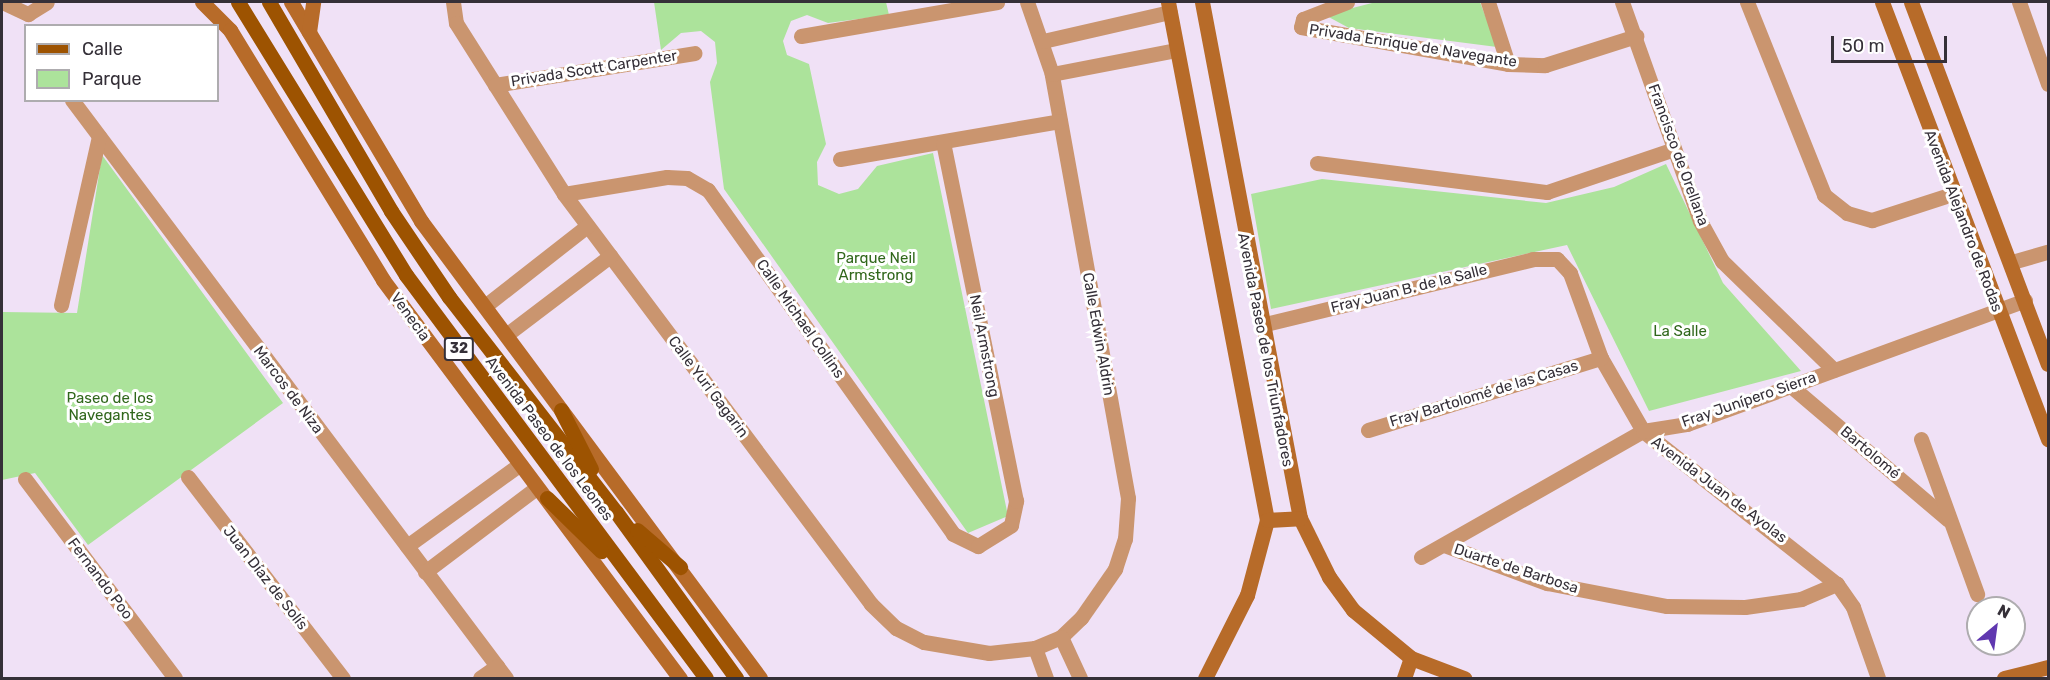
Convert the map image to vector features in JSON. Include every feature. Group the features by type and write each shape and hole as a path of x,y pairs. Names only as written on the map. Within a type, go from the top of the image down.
{"main road":[{"name":"Avenida Paseo de los Leones","path":"238,2 406,275 706,678"},
{"name":"Avenida Paseo de los Leones","path":"269,2 391,211 449,297 613,508 736,678"},
{"path":"561,410 613,508 680,567"},
{"path":"542,493 637,587"}],"street":[{"path":"2,2 29,20 47,2"},
{"name":"Venecia","path":"202,2 230,30 383,280 680,678"},
{"path":"214,2 230,30"},
{"path":"291,2 421,221 680,567 760,678"},
{"path":"309,32 313,2"},
{"name":"Calle Yuri Gagarin","path":"453,2 456,23 564,194 871,604 896,628 950,650 1048,643"},
{"path":"801,36 997,2"},
{"name":"Calle Edwin Aldrin","path":"1027,2 1043,41 1052,74 1128,498 1125,539 1115,569 1101,596 1048,643"},
{"name":"Avenida Paseo de los Triunfadores","path":"1202,2 1261,326 1300,518 1329,577 1353,610 1411,658 1464,678"},
{"name":"Privada Enrique de Navegante","path":"1347,2 1300,21 1307,31 1508,64 1545,65 1636,36"},
{"path":"1488,2 1508,64"},
{"name":"Francisco de Orellana","path":"1622,2 1636,36 1674,149 1722,261 1834,370"},
{"path":"1747,2 1824,195 1846,213 1872,220 1952,194"},
{"name":"Avenida Alejandro de Rodas","path":"1911,2 2049,364"},
{"path":"2019,2 2049,84"},
{"name":"Avenida Alejandro de Rodas","path":"1884,3 1952,194 2049,440"},
{"path":"1043,41 1169,7"},
{"name":"Avenida Paseo de los Triunfadores","path":"1169,7 1267,520 1247,595 1205,678"},
{"path":"1052,74 1177,50"},
{"name":"Privada Scott Carpenter","path":"495,85 694,53"},
{"name":"Marcos de Niza","path":"74,102 506,678"},
{"path":"840,159 1060,121"},
{"path":"61,305 99,136"},
{"name":"Neil Armstrong","path":"943,143 1016,501 1011,525 992,540"},
{"path":"1317,163 1547,192 1674,149"},
{"name":"Calle Michael Collins","path":"564,194 667,177 687,178 708,190 953,534 978,546 992,540"},
{"path":"485,306 587,226"},
{"path":"2012,262 2049,252"},
{"path":"506,335 610,256"},
{"name":"Fray Juan B. de la Salle","path":"1261,326 1533,259 1557,259"},
{"name":"Avenida Juan de Ayolas","path":"1557,259 1570,273 1601,358 1643,431 1837,584 1853,608 1878,678"},
{"name":"Fray Junípero Sierra","path":"1421,557 1643,431 1687,424 2025,300"},
{"name":"Fray Bartolomé de las Casas","path":"1368,430 1601,358"},
{"name":"Bartolomé","path":"1792,387 1948,520"},
{"name":"Bartolomé","path":"1921,439 1948,520 1977,594"},
{"path":"408,546 519,465"},
{"name":"Juan Díaz de Solís","path":"188,477 343,678"},
{"name":"Fernando Poo","path":"26,479 176,678"},
{"path":"425,572 542,493"},
{"path":"1267,520 1300,518"},
{"name":"Duarte de Barbosa","path":"1444,545 1548,583 1667,606 1745,607 1801,598 1837,584"},
{"path":"1046,678 1048,643"},
{"path":"1048,643 1080,678"},
{"path":"1404,678 1411,658"},
{"path":"480,678 497,666"},
{"path":"2004,678 2049,667"}],"green space":[{"name":"Parque Neil Armstrong","path":"654,2 886,2 889,15 828,23 807,15 791,21 783,41 787,55 809,64 826,144 817,162 818,185 839,194 858,189 877,166 933,153 1008,516 968,533 724,189 710,82 717,63 715,42 701,31 681,33 661,50"},
{"path":"1376,2 1480,2 1497,47 1349,28 1325,15"},
{"name":"Paseo de los Navegantes","path":"102,155 283,403 88,545 35,473 2,480 2,312 77,313"},
{"name":"La Salle","path":"1666,164 1723,283 1801,371 1649,411 1567,245 1271,309 1251,194 1322,179 1546,203 1614,187"}]}
